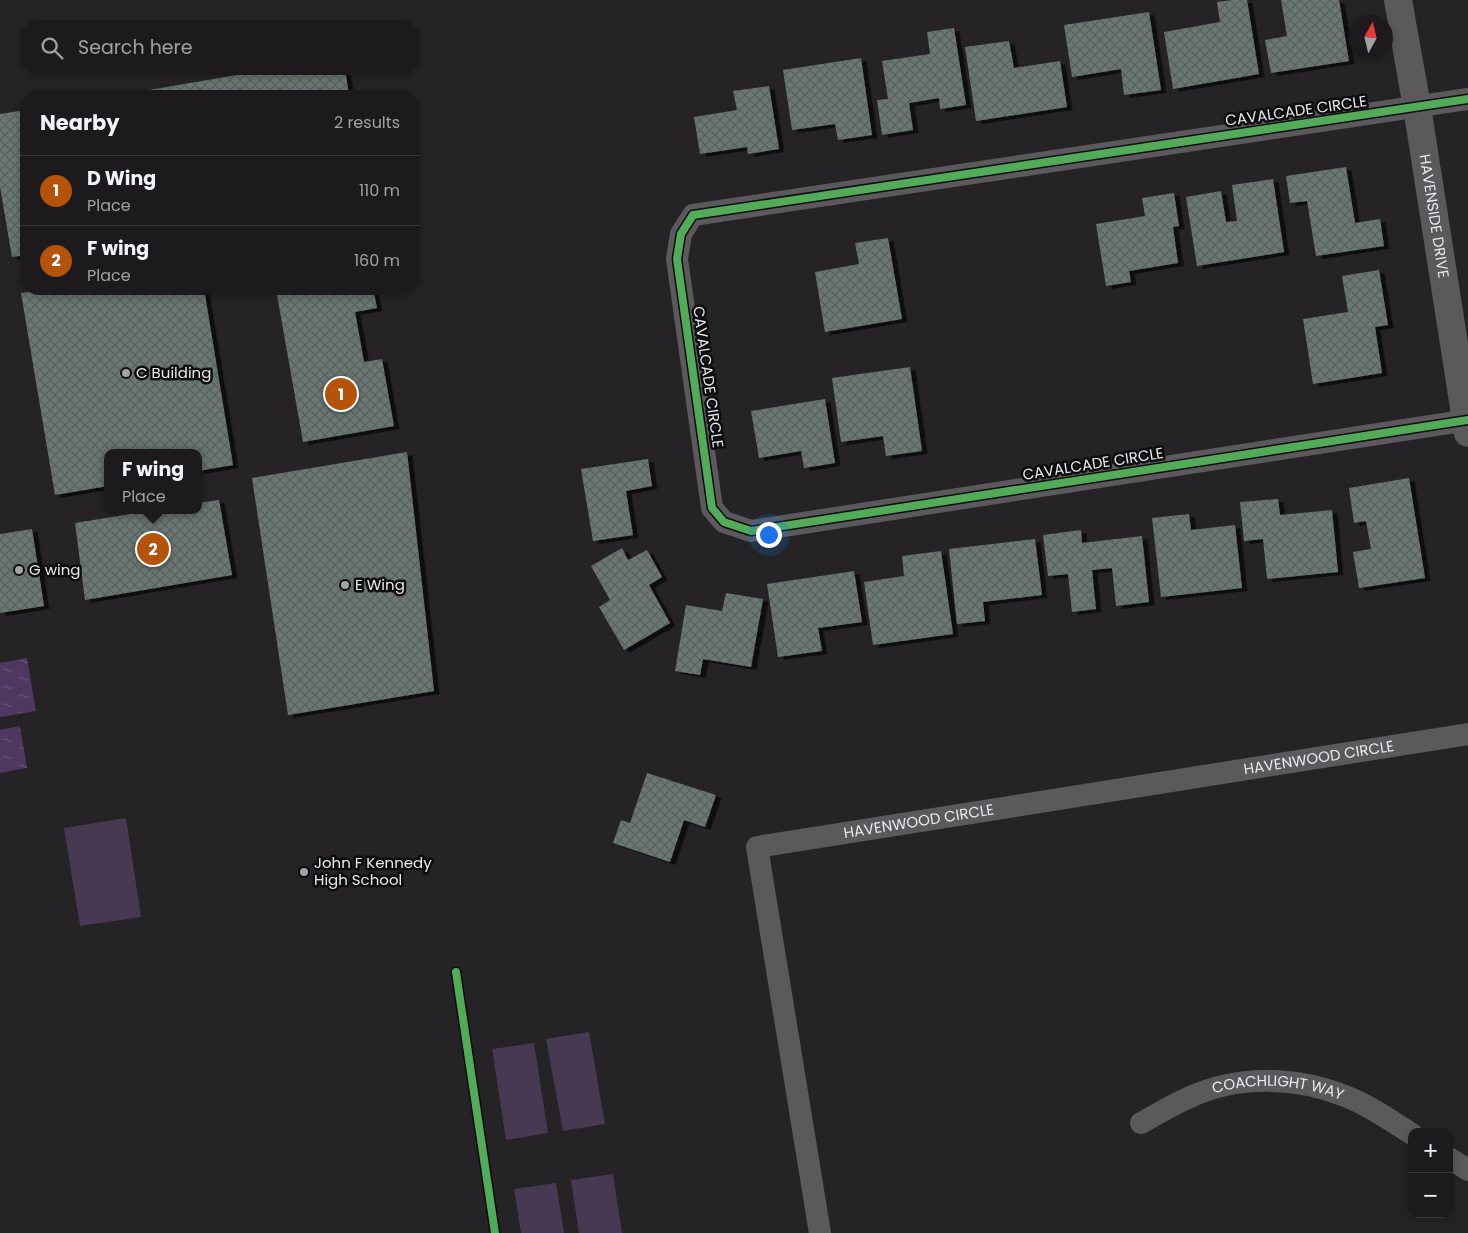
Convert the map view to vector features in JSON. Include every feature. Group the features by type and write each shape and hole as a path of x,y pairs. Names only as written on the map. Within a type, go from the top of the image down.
{"street":[{"name":"HAVENSIDE DRIVE","path":"1398,0 1417,107 1467,424"},
{"name":"CAVALCADE CIRCLE","path":"1467,424 751,531 724,522 712,508 678,259 681,234 693,215 1468,99"},
{"name":"HAVENWOOD CIRCLE","path":"820,1233 757,847 1468,734"},
{"name":"COACHLIGHT WAY","path":"1140,1123 1189,1097 1223,1086 1257,1081 1285,1081 1320,1087 1346,1096 1378,1112 1408,1131"},
{"path":"1453,1161 1468,1170"}],"shaded area":[{"path":"126,818 141,917 80,926 64,828"},
{"path":"589,1032 605,1124 563,1131 546,1039"},
{"path":"534,1043 548,1133 506,1140 492,1049"},
{"path":"613,1174 622,1233 579,1233 571,1180"},
{"path":"556,1183 564,1233 521,1233 514,1189"}],"water":[{"path":"27,658 36,711 0,717 0,663"},
{"path":"20,726 27,768 0,773 0,730"}],"building":[{"path":"1247,0 1259,74 1173,89 1164,32 1220,22 1217,2"},
{"path":"1281,0 1339,0 1349,61 1271,73 1265,40 1287,36"},
{"path":"1149,12 1161,90 1124,95 1121,69 1072,77 1064,25"},
{"path":"954,28 966,105 940,109 939,98 909,103 913,130 882,135 877,100 888,99 882,61 930,54 927,32"},
{"path":"1009,41 1014,68 1060,61 1067,107 976,121 965,47"},
{"path":"861,58 872,135 838,140 835,124 792,130 783,70"},
{"path":"237,75 346,75 348,90 149,90"},
{"path":"769,86 779,149 748,154 747,147 700,154 694,117 737,110 733,91"},
{"path":"20,111 20,256 12,257 0,187 0,114"},
{"path":"1346,167 1355,223 1380,219 1384,246 1316,256 1307,201 1290,203 1286,176"},
{"path":"1273,179 1284,252 1197,266 1186,197 1221,191 1226,222 1237,221 1232,185"},
{"path":"1174,193 1179,226 1173,227 1178,263 1129,271 1131,282 1106,286 1096,224 1145,216 1142,198"},
{"path":"888,238 902,319 825,332 815,272 859,264 855,243"},
{"path":"1379,270 1388,325 1375,327 1382,373 1313,384 1303,319 1348,312 1342,276"},
{"name":"C Building","path":"21,295 205,295 233,465 202,470 202,449 104,449 104,487 55,495"},
{"path":"277,295 374,295 377,308 355,312 364,362 382,359 394,426 303,442"},
{"path":"910,367 922,451 886,456 883,436 841,442 832,378"},
{"path":"825,399 835,463 804,468 801,451 759,458 751,411"},
{"name":"E Wing","path":"407,452 434,691 288,715 252,478"},
{"path":"648,459 652,486 626,491 633,535 593,541 581,469"},
{"path":"1409,478 1425,578 1359,588 1353,552 1371,549 1366,521 1354,523 1349,488"},
{"path":"1278,499 1280,515 1332,510 1338,572 1267,579 1263,539 1244,541 1240,502"},
{"path":"219,500 232,575 85,600 75,523 130,514 202,514 202,502"},
{"path":"1189,514 1191,530 1235,525 1242,588 1161,597 1152,518"},
{"name":"G wing","path":"32,529 44,606 0,613 0,534"},
{"path":"1081,530 1082,543 1142,536 1149,602 1116,606 1112,568 1092,570 1096,609 1072,612 1068,574 1048,576 1043,535"},
{"path":"1035,539 1042,595 983,602 985,621 957,624 949,549"},
{"path":"622,548 628,560 647,550 662,577 649,585 670,623 624,650 599,607 610,600 591,566"},
{"path":"941,551 953,634 873,645 864,582 904,576 902,556"},
{"path":"854,571 862,622 818,628 822,651 778,657 767,584"},
{"path":"726,593 763,599 751,667 703,659 700,675 675,671 686,605 722,611"},
{"path":"647,773 716,795 705,827 684,820 670,862 613,843 621,820 630,823"}],"cycle path":[{"path":"1468,99 693,215 681,234 677,259 712,508 724,522 751,531 1468,420"},
{"path":"456,972 495,1233"}],"place":[{"name":"C Building","path":"126,373"},
{"name":"D Wing","path":"341,394"},
{"name":"F wing","path":"153,549"},
{"name":"G wing","path":"19,570"},
{"name":"E Wing","path":"345,585"},
{"name":"John F Kennedy High School","path":"304,872"}]}
